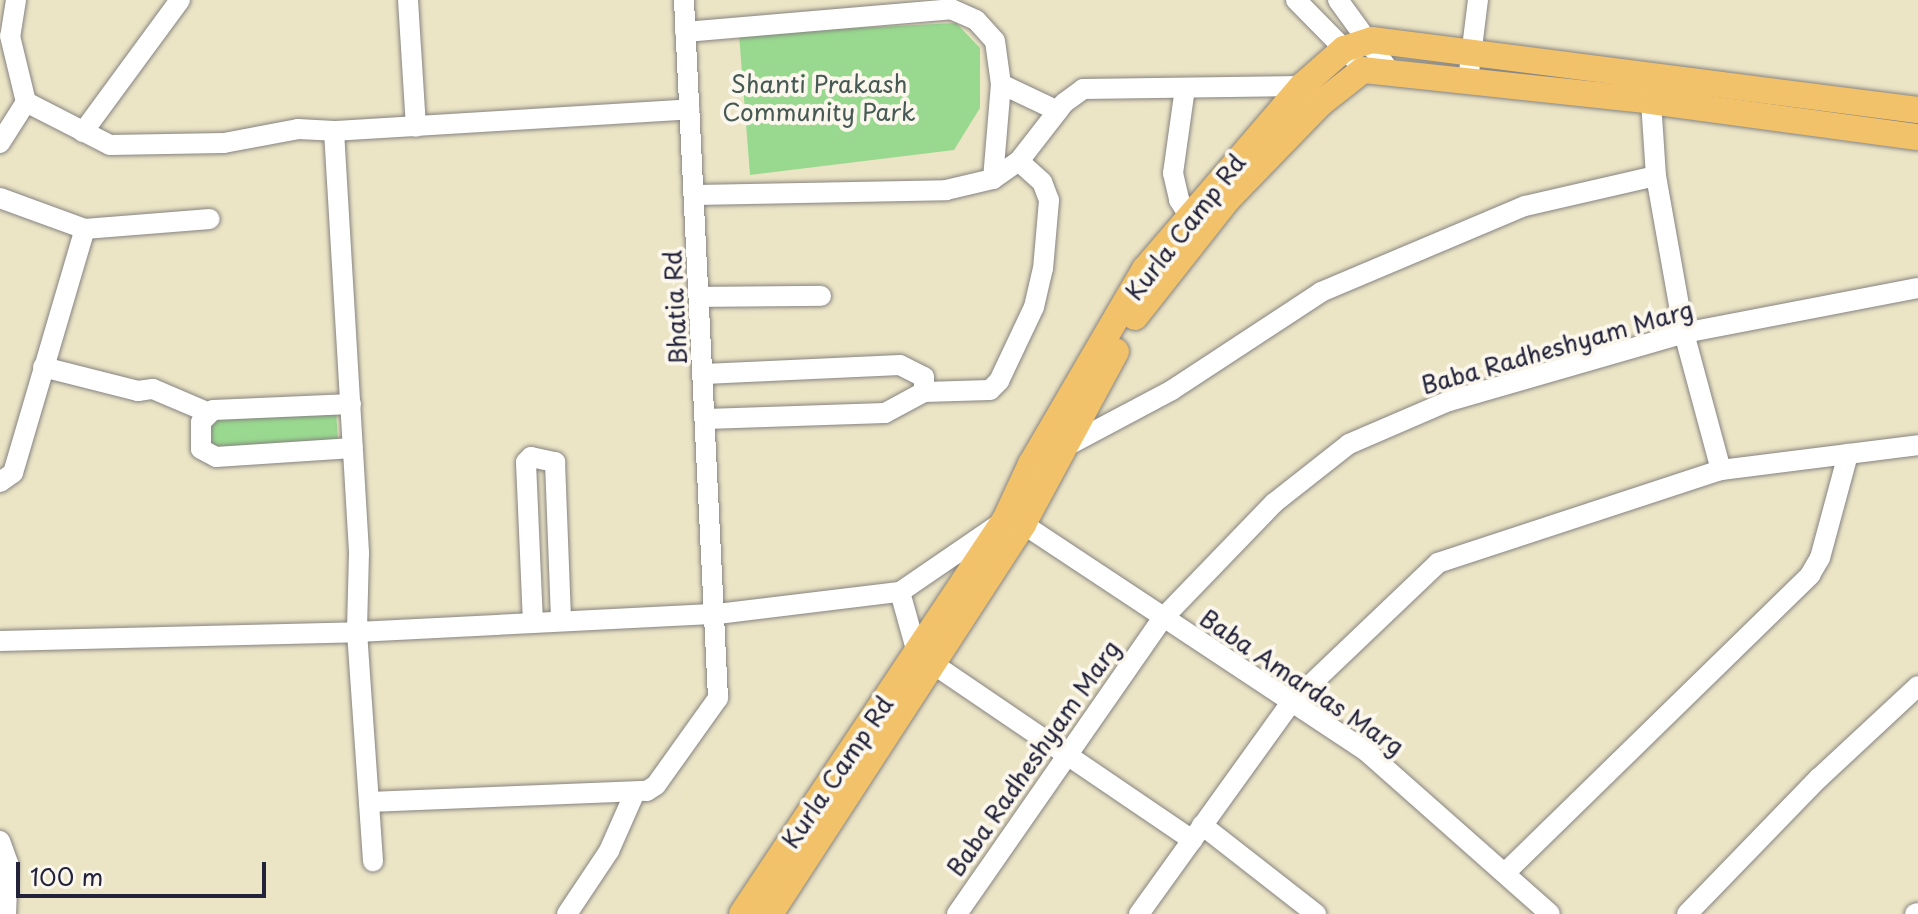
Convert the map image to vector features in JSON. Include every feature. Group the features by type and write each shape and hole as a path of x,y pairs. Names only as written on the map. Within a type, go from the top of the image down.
{"main road":[{"name":"Kurla Camp Rd","path":"770,914 925,658 1065,447 1132,321 1173,262 1311,94 1344,49 1372,40 1918,110"},
{"name":"Kurla Camp Rd","path":"1014,522 1105,335 1145,269 1188,214 1311,94 1363,70"},
{"path":"1363,70 1651,101 1918,137"},
{"name":"Kurla Camp Rd","path":"742,914 925,658"}],"street":[{"path":"0,10 8,0"},
{"path":"0,143 26,102 10,36 16,0"},
{"path":"83,132 180,0"},
{"path":"408,0 416,127"},
{"name":"Bhatia Rd","path":"635,792 656,785 718,698 717,614 684,0"},
{"path":"1296,0 1363,70"},
{"path":"1338,0 1372,40 1391,73"},
{"path":"1468,80 1478,0"},
{"path":"685,32 878,8 951,9 976,20 995,41 1001,84 993,179"},
{"path":"1001,84 1058,111"},
{"path":"696,195 946,190 993,179 1019,161 1058,111 1083,89 1185,88 1311,94"},
{"path":"1185,88 1173,173 1179,200 1188,214"},
{"path":"1651,101 1656,176 1684,333 1721,470"},
{"path":"26,102 110,145 224,143 298,129 334,131 416,127 689,109"},
{"path":"334,131 360,594 357,632 373,861"},
{"path":"706,419 885,413 924,392 990,390 999,381 1034,307 1049,200 1042,182 1019,161"},
{"path":"1065,447 1172,390 1321,292 1525,206 1656,176"},
{"path":"0,198 85,229 210,219"},
{"path":"0,482 13,473 85,229"},
{"name":"Baba Radheshyam Marg","path":"957,914 1162,619 1274,503 1349,444 1449,401 1684,333 1918,288"},
{"path":"700,297 821,296"},
{"path":"704,374 900,365 924,377 924,392"},
{"path":"43,367 138,391 153,389 207,412 351,404"},
{"path":"207,412 201,422 201,449 210,456 353,448"},
{"path":"1139,914 1289,705 1438,563 1721,470 1918,445"},
{"path":"1507,871 1810,575 1820,558 1848,454"},
{"path":"533,623 526,462 531,457 555,462 561,621"},
{"path":"0,641 357,632 717,614 900,592 1014,522"},
{"name":"Baba Amardas Marg","path":"1014,522 1289,705 1367,752 1507,871 1550,914"},
{"path":"531,568 559,566"},
{"path":"900,592 925,658 1067,755 1197,833 1316,914"},
{"path":"1687,914 1819,778 1918,686"},
{"path":"369,802 635,792 609,851 567,914"},
{"path":"0,841 8,863 6,914"}],"green space":[{"name":"Shanti Prakash Community Park","path":"956,23 980,48 980,108 954,150 750,175 739,34"},
{"path":"336,411 338,440 212,447 205,429 213,412"}]}
